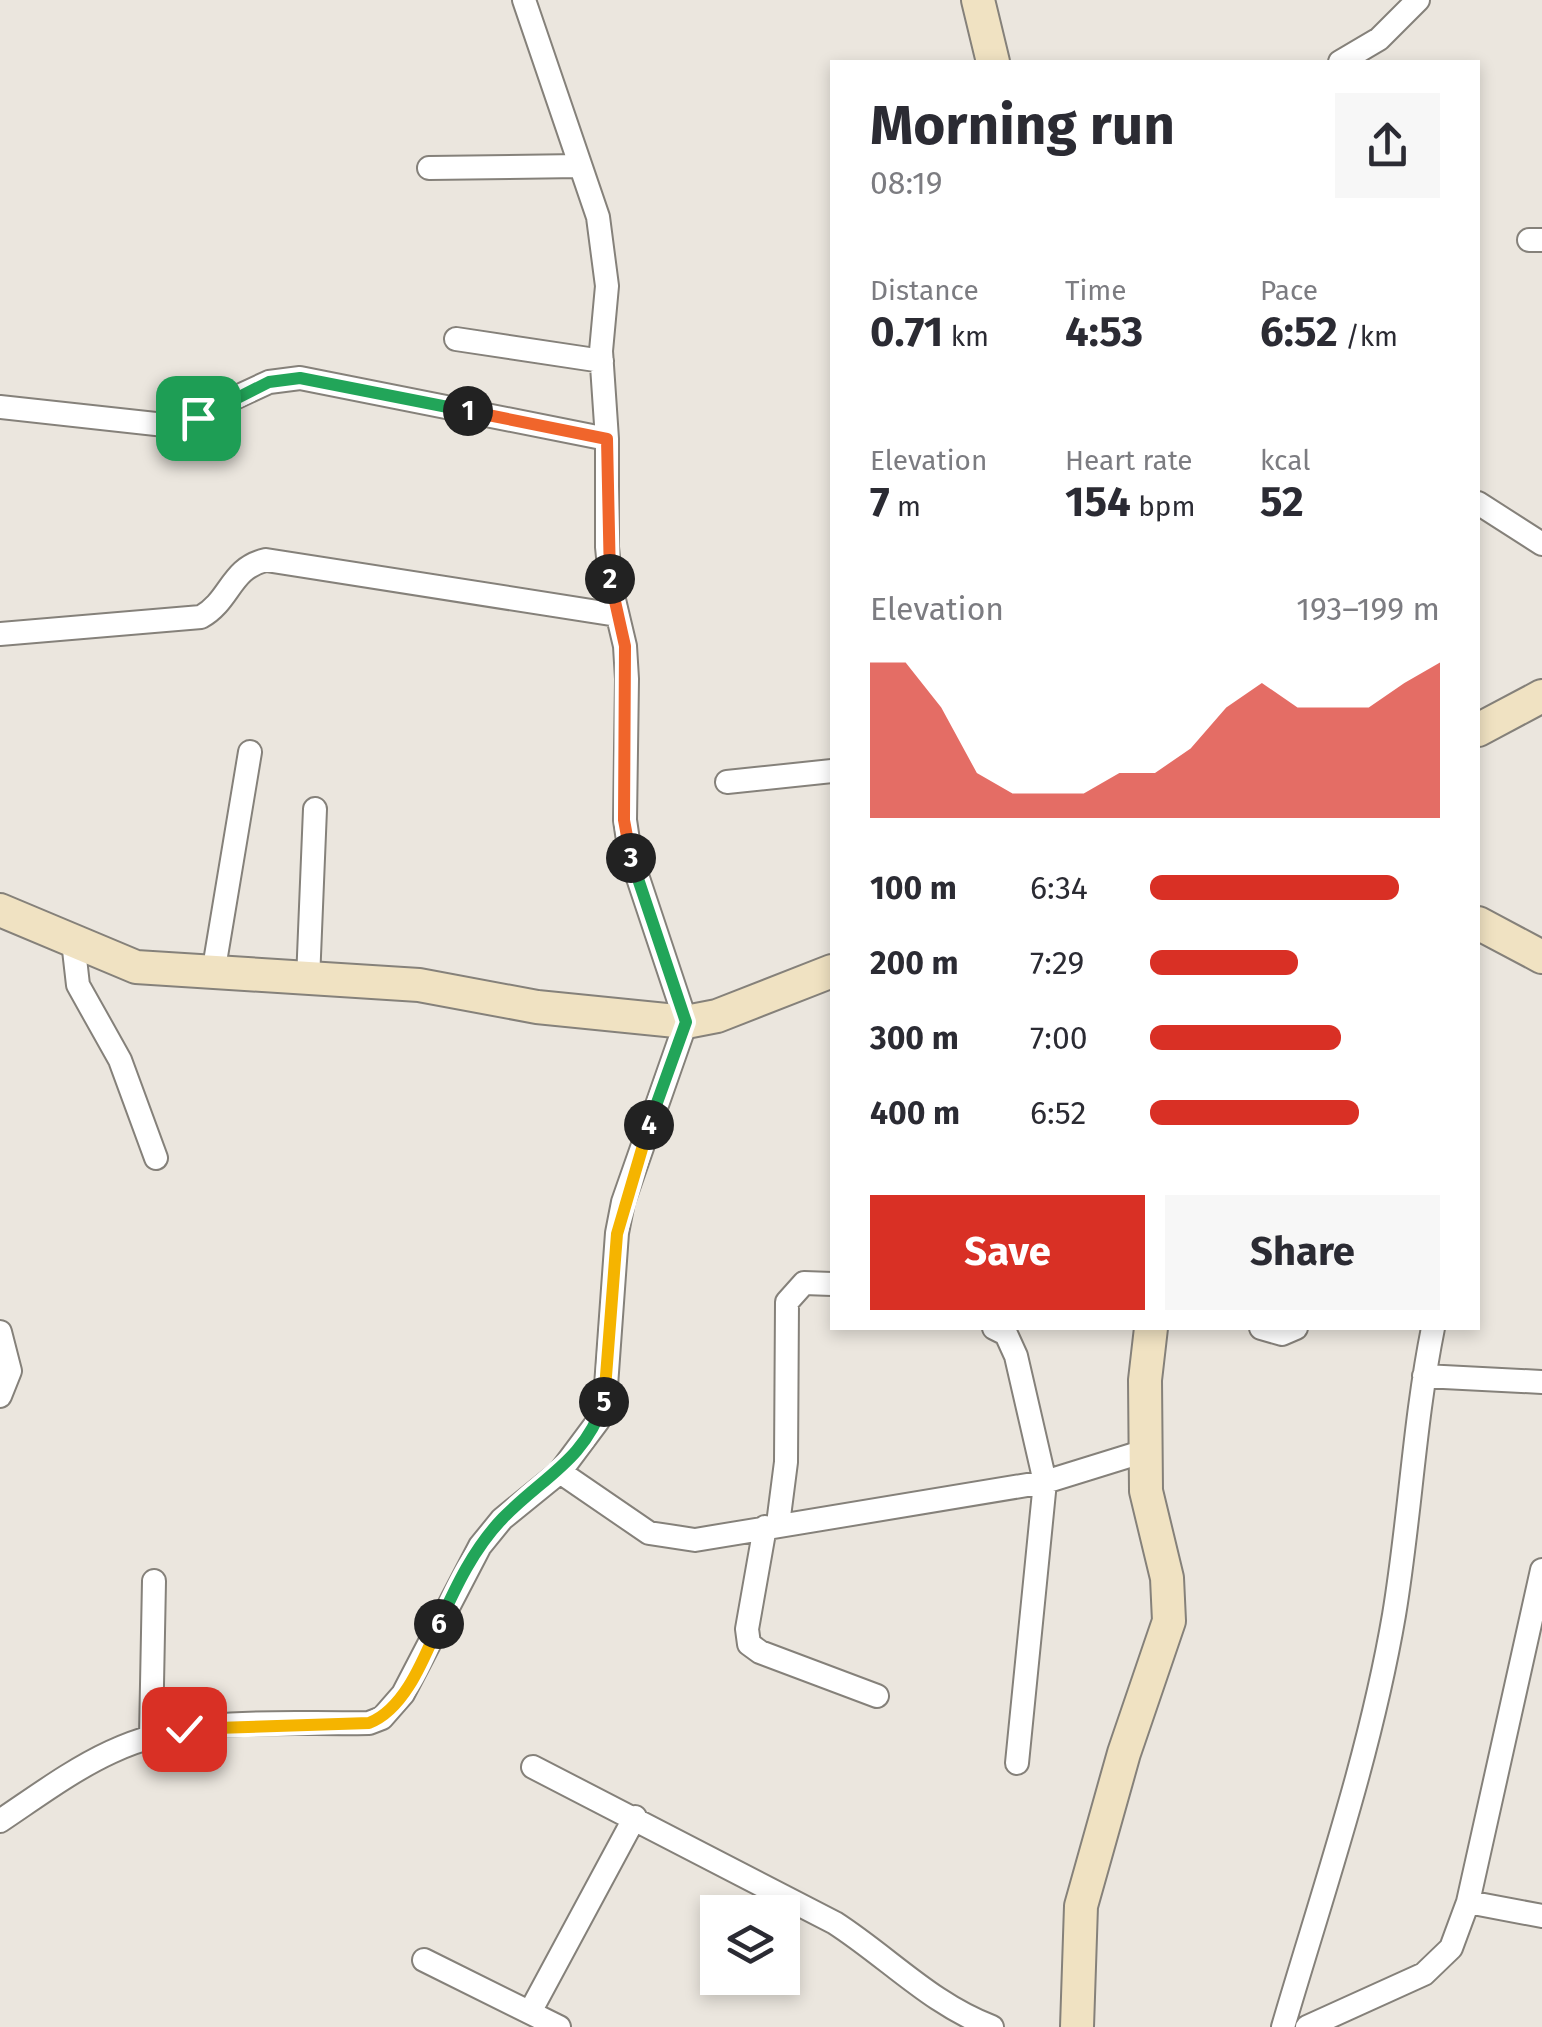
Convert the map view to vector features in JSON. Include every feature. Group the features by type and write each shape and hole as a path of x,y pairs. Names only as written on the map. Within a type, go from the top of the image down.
{"street":[{"path":"0,1820 111,1752 151,1736 215,1726 369,1723 382,1718 402,1694 480,1546 502,1519 560,1472 583,1446 604,1400 623,1202 686,1022 630,854 624,820 625,646 607,547 602,361 607,286 604,252 580,166 524,0"},
{"path":"978,0 993,60"},
{"path":"1344,60 1379,40 1418,0"},
{"path":"429,168 580,166"},
{"path":"456,339 602,361"},
{"path":"0,408 174,426 269,382 300,378 607,439"},
{"path":"1480,504 1542,544"},
{"path":"0,634 200,617 216,608 242,568 266,560 617,615"},
{"path":"1480,729 1542,696"},
{"path":"213,974 250,752"},
{"path":"727,782 828,772"},
{"path":"308,980 315,809"},
{"path":"0,910 136,967 419,985 537,1007 686,1022 716,1016 830,972"},
{"path":"1480,923 1542,957"},
{"path":"73,941 78,985 120,1060 156,1158"},
{"path":"830,1284 804,1283 788,1302 786,1462 747,1630 749,1644 877,1696"},
{"path":"998,1330 1006,1334 1016,1356 1045,1482 1017,1763"},
{"path":"1077,2027 1081,1906 1124,1753 1168,1621 1167,1578 1146,1492 1144,1380 1151,1330"},
{"path":"1283,2027 1352,1798 1380,1684 1394,1613 1424,1376 1434,1330"},
{"path":"0,1332 10,1372 0,1396"},
{"path":"1424,1376 1542,1382"},
{"path":"560,1472 658,1537 695,1540 1045,1482 1144,1451"},
{"path":"1307,2027 1424,1974 1450,1948 1468,1902 1542,1570"},
{"path":"151,1736 154,1581"},
{"path":"534,1766 835,1923 862,1940 921,1991 992,2027"},
{"path":"530,2012 636,1817"},
{"path":"1468,1902 1542,1916"},
{"path":"424,1960 559,2027"}],"route":[{"path":"184,1729 369,1723 382,1718 402,1694 480,1546 502,1519 560,1472 583,1446 598,1421 604,1400 623,1202 686,1022 630,854 624,820 625,646 610,587 607,439 300,378 269,382 198,418"}]}
